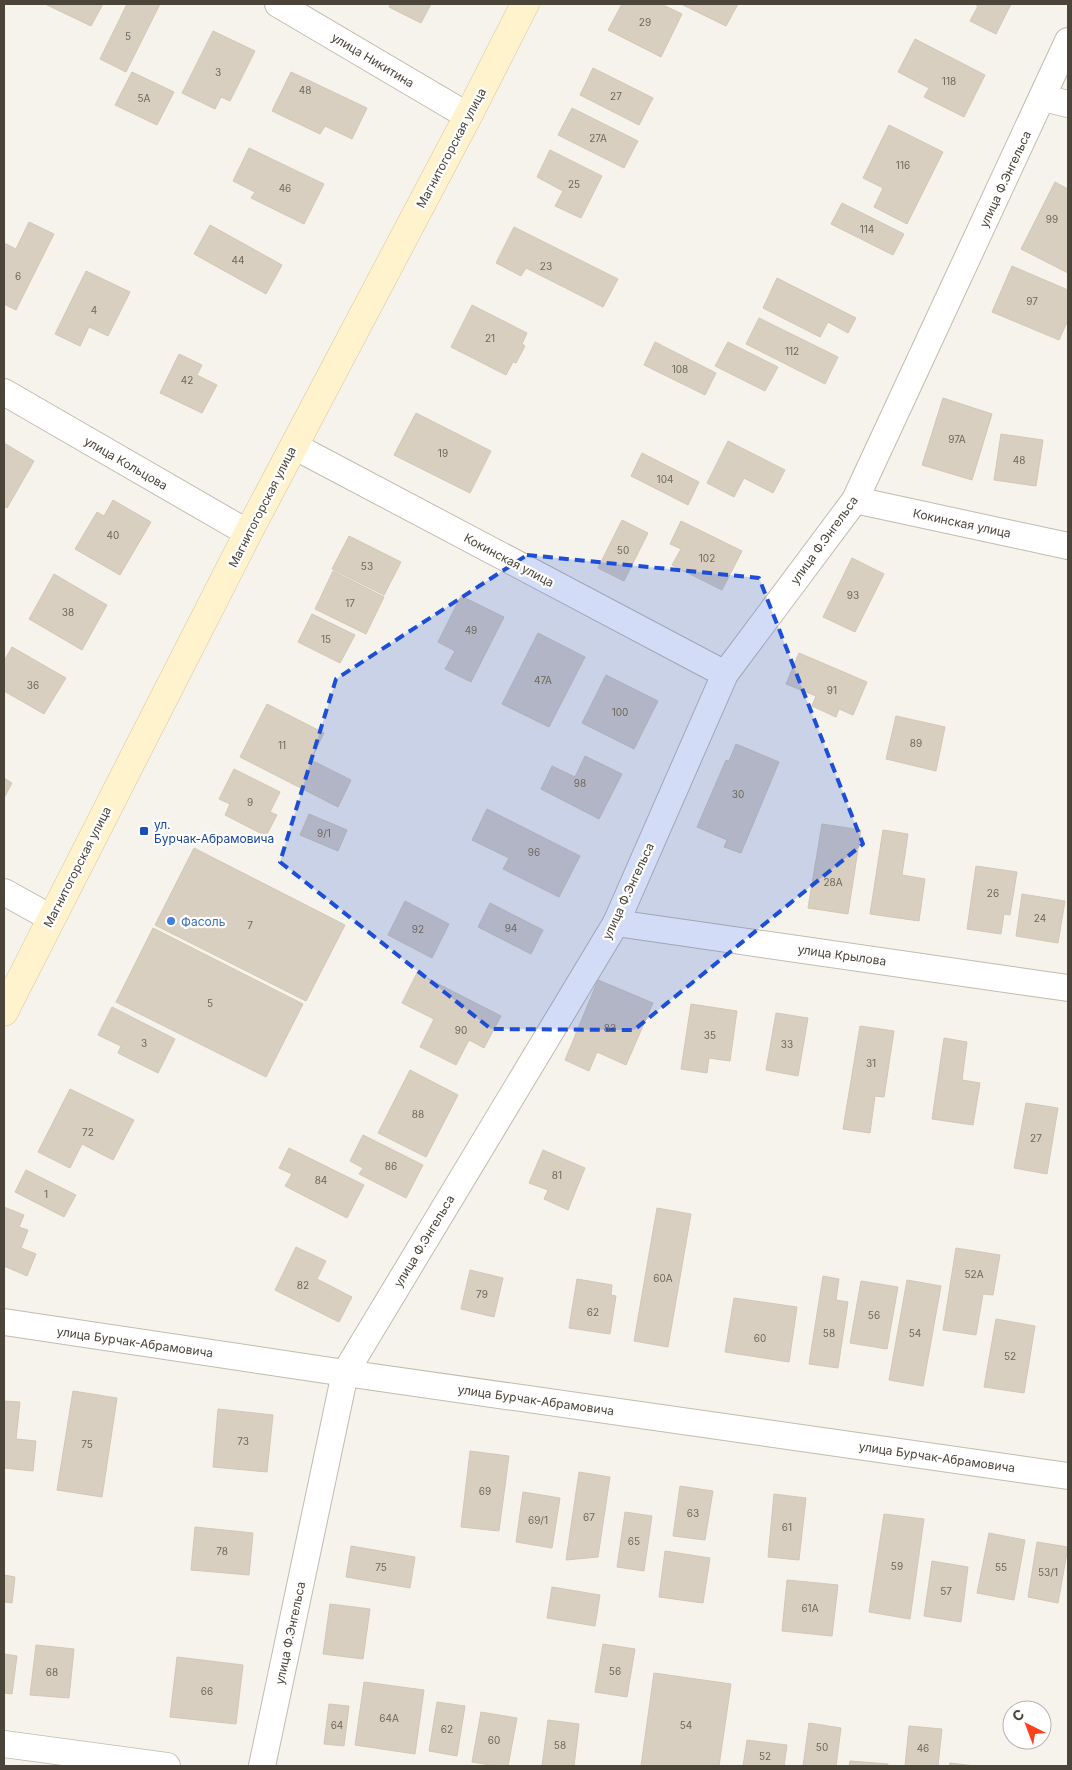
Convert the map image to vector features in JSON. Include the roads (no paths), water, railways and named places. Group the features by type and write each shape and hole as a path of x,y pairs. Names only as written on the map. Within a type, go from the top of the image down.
{"street":[{"name":"улица Никитина","path":"278,4 468,116"},
{"name":"Магнитогорская улица","path":"4,1012 248,533 525,4"},
{"name":"улица Ф.Энгельса","path":"262,1766 345,1373 616,923 725,674 855,500 1068,41"},
{"path":"1043,98 1068,104"},
{"name":"улица Кольцова","path":"4,392 248,533"},
{"name":"Кокинская улица","path":"294,446 725,674"},
{"name":"Кокинская улица","path":"855,500 1068,546"},
{"path":"4,892 51,918"},
{"name":"улица Крылова","path":"616,923 1068,988"},
{"name":"улица Бурчак-Абрамовича","path":"4,1322 345,1373 1068,1476"},
{"path":"4,1744 167,1766"}],"place":[{"name":"ул. Бурчак-Абрамовича","path":"144,831"},
{"name":"Фасоль","path":"171,921"}]}
